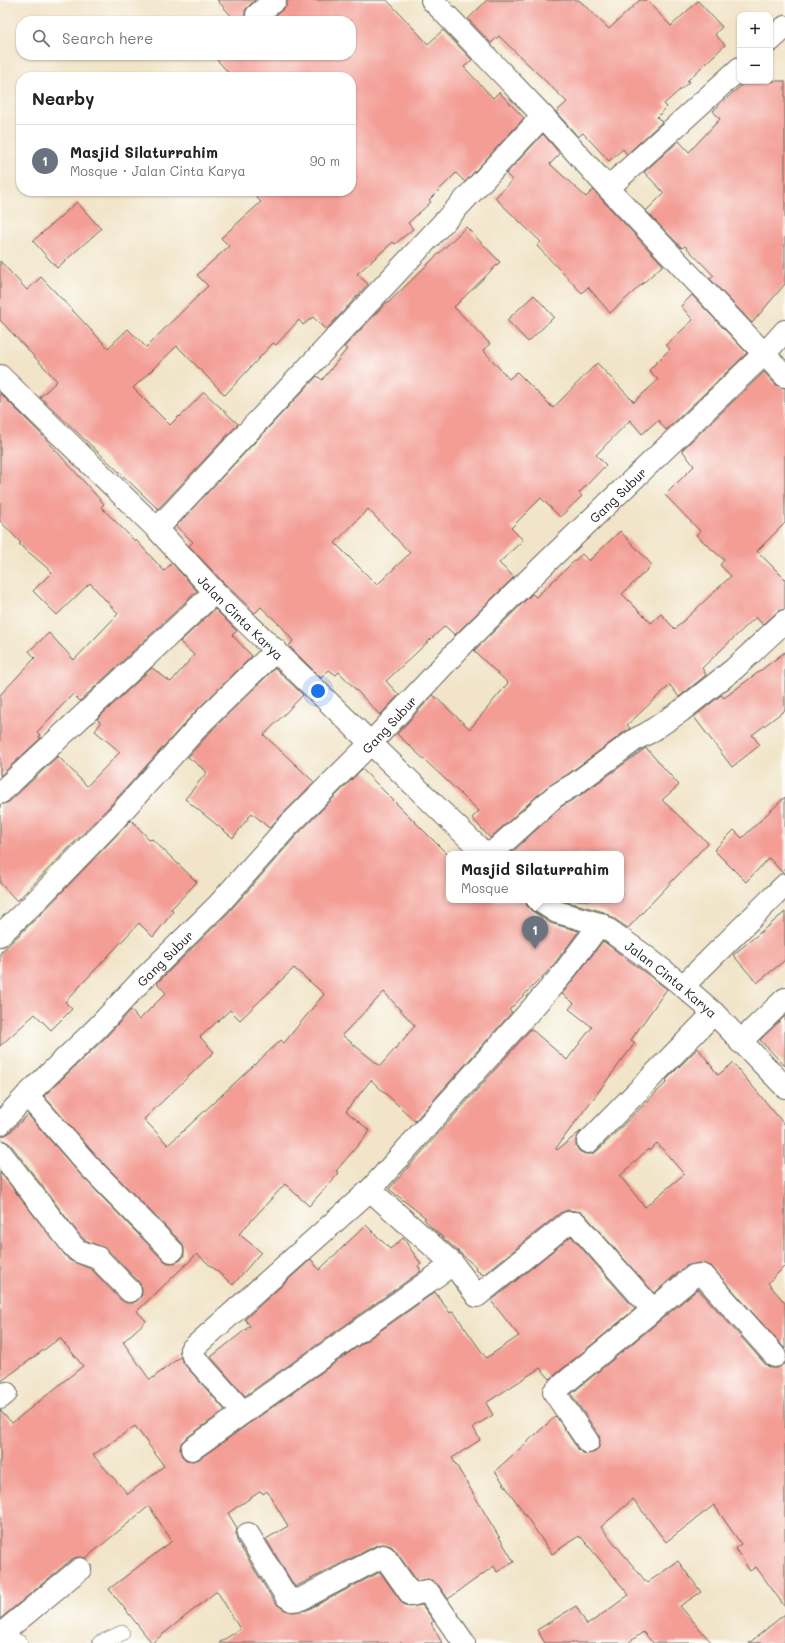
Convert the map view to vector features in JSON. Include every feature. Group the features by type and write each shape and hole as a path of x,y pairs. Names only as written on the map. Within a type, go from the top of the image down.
{"street":[{"path":"257,15 275,0"},
{"path":"435,1 785,376"},
{"path":"773,38 785,27"},
{"path":"608,188 737,71"},
{"path":"157,529 543,116"},
{"name":"Gang Subur","path":"0,1124 219,904 287,827 370,744 468,640 562,547 765,353 785,331"},
{"name":"Jalan Cinta Karya","path":"0,376 157,529 215,592 482,851"},
{"path":"0,792 215,592"},
{"path":"494,851 555,796 575,784 613,755 668,720 734,669 785,621"},
{"path":"0,935 33,904 117,817 204,720 276,650"},
{"path":"683,986 785,885"},
{"name":"Jalan Cinta Karya","path":"543,903 557,912 600,924 641,953 714,1013 740,1042 785,1087"},
{"path":"243,1412 193,1356 191,1350 370,1190 561,976 600,924"},
{"path":"740,1042 785,999"},
{"path":"588,1142 714,1013"},
{"path":"27,1096 88,1165 172,1251"},
{"path":"0,1152 72,1245 78,1251 98,1258 130,1291"},
{"path":"370,1190 453,1264 477,1296 568,1223 576,1223 653,1310"},
{"path":"192,1450 243,1412 453,1264"},
{"path":"588,1442 554,1392 694,1276 705,1277 775,1356"},
{"path":"248,1534 286,1596 292,1600 301,1599 383,1556 385,1557 412,1595 426,1591 429,1593 464,1643"},
{"path":"7,1637 80,1569"}],"lane":[{"path":"100,1643 122,1633"}],"building":[{"path":"217,0 255,0 245,10 245,16 231,16"},
{"path":"287,0 387,0 428,44 443,30 472,60 464,67 493,98 499,92 524,118 465,182 456,173 429,200 431,202 408,223 413,229 395,244 393,242 357,274 368,284 326,330 313,317 303,325 299,320 276,345 273,343 225,395 177,346 133,388 170,425 179,416 180,417 204,392 238,424 158,509 40,397 57,381 0,320 0,261 27,290 41,277 108,348 128,329 146,347 208,286 197,275 229,246 221,238 261,202 255,196 356,196 356,72 228,72 217,60 356,60 356,16 275,16 287,5"},
{"path":"487,0 579,0 609,29 640,0 646,0 671,26 698,1 722,27 715,34 725,45 687,81 690,81 664,104 667,107 657,117 662,122 627,154 623,149 609,161 583,133 578,137 556,112 567,102 499,36 491,43 468,19"},
{"path":"773,81 785,81 785,284 752,323 710,279 714,276 685,246 682,248 646,211 664,193 644,172 679,141 689,152 720,119 713,111 743,84 773,84"},
{"path":"543,134 560,154 550,164 586,197 593,190 663,265 610,313 588,287 582,293 537,246 541,242 495,198 512,180 506,174"},
{"path":"77,202 101,229 57,268 33,241"},
{"path":"466,227 500,262 454,307 490,344 483,350 509,379 517,372 553,408 597,363 634,402 658,380 649,370 670,349 666,345 693,320 681,306 692,295 747,353 666,430 658,420 642,434 630,420 596,455 606,465 579,493 582,496 560,517 541,498 511,528 523,540 499,563 514,577 455,635 445,626 386,681 399,695 380,715 339,672 336,675 329,670 321,678 289,646 293,641 282,627 261,607 255,613 189,546 193,542 176,526 317,376 322,380 347,349 344,347 387,302 388,303","holes":["368,509 410,553 377,585 335,543"]},
{"path":"534,295 554,317 528,342 507,320"},
{"path":"764,372 776,385 785,388 785,523 757,551 785,579 785,609 777,612 763,625 756,617 702,668 706,675 679,697 670,685 627,725 630,728 568,774 547,787 490,838 472,818 479,811 397,734 433,695 470,729 508,683 474,651 532,594 536,597 582,554 589,561 620,531 652,565 622,594 651,623 661,614 675,629 731,576 720,565 724,560 696,535 700,531 665,495 694,466 682,450"},
{"path":"0,393 43,436 104,504 101,507 135,541 136,540 164,571 172,563 197,591 80,701 73,694 37,732 41,738 0,776 0,695 35,658 29,651 49,633 74,660 118,614 90,583 57,615 33,591 52,572 19,544 21,543 0,521"},
{"path":"215,609 237,631 232,635 252,656 195,712 108,808 17,901 0,883 0,805 9,802 58,756 87,786 120,752 95,731 101,723 97,719 152,668 171,682 194,655 180,642"},
{"path":"785,652 785,710 752,735 760,745 732,767 694,717 721,695 724,698"},
{"path":"275,668 303,695 264,735 314,782 269,828 252,813 233,838 185,799 207,772 188,757 213,729"},
{"path":"646,748 679,785 662,800 708,843 628,928 604,912 572,903 624,903 624,851 513,851 562,806 582,794"},
{"path":"362,769 446,853 446,903 526,903 527,906 531,910 550,923 579,931 551,968 509,1010 512,1012 415,1121 371,1080 346,1111 370,1131 336,1171 339,1173 309,1206 285,1184 239,1234 261,1252 233,1285 197,1254 137,1311 146,1321 123,1342 150,1380 180,1357 184,1364 225,1410 181,1443 180,1450 182,1456 186,1460 193,1461 199,1459 435,1292 450,1313 453,1311 486,1358 519,1336 491,1301 571,1236 635,1309 550,1379 540,1368 486,1403 493,1415 473,1427 480,1440 452,1458 514,1562 497,1572 494,1566 448,1599 439,1586 433,1581 428,1579 417,1581 395,1550 391,1546 383,1544 377,1545 295,1587 266,1539 288,1526 267,1491 263,1494 261,1491 228,1513 237,1528 237,1541 275,1603 285,1610 293,1612 307,1610 380,1572 403,1604 409,1607 422,1605 434,1621 431,1623 442,1643 219,1643 240,1629 217,1591 152,1643 109,1589 172,1541 149,1506 86,1558 78,1557 72,1559 0,1619 0,1410 12,1423 83,1366 60,1338 0,1382 0,1172 69,1260 91,1269 121,1300 126,1303 133,1303 138,1300 142,1295 142,1288 139,1282 107,1249 81,1237 10,1144 0,1140 0,1137 9,1133 28,1115 79,1173 163,1260 168,1263 175,1263 181,1260 184,1255 184,1248 181,1242 97,1157 44,1096 105,1038 131,1010 139,1020 166,993 157,983 228,913 296,836","holes":["294,968 324,994 284,1043 281,1040 168,1145 144,1119 214,1052 200,1037 230,1010 240,1020","384,992 415,1026 380,1066 342,1035","135,1426 164,1466 128,1494 93,1455"]},
{"path":"785,797 785,873 783,873 769,858 746,882 714,850 734,830 742,838"},
{"path":"131,820 150,840 152,839 197,882 171,909 173,912 153,937 139,923 65,1002 72,1009 51,1030 35,1014 0,1046 0,953 42,913"},
{"path":"785,912 785,960 757,983 733,955"},
{"path":"603,941 667,989 631,1040 635,1043 556,1148 557,1150 581,1131 576,1139 576,1146 579,1151 585,1154 592,1154 597,1151 667,1082 666,1080 698,1048 718,1075 733,1063 785,1125 785,1266 768,1283 785,1303 785,1349 711,1266 699,1263 686,1266 654,1293 581,1212 568,1210 560,1213 483,1275 432,1228 424,1219 426,1218 389,1189 531,1029 567,1060 592,1027 569,1009 574,1003 562,994","holes":["657,1143 684,1174 645,1207 620,1176 648,1149 649,1151"]},
{"path":"785,1016 785,1066 760,1040"},
{"path":"366,1225 390,1249 403,1238 421,1264 418,1266 421,1271 245,1396 211,1357 250,1326 245,1319 311,1259 319,1270"},
{"path":"698,1289 766,1365 771,1368 777,1368 785,1363 785,1607 756,1567 750,1571 735,1548 741,1544 714,1505 666,1542 633,1499 601,1527 647,1583 678,1561 701,1592 680,1606 712,1643 653,1643 643,1632 628,1643 545,1643 537,1630 576,1606 587,1625 629,1595 581,1537 580,1538 579,1536 552,1554 495,1471 556,1416 578,1449 583,1453 589,1454 595,1452 599,1447 599,1435 571,1394"},
{"path":"785,1614 785,1643 749,1643"}],"place":[{"name":"Masjid Silaturrahim","path":"535,949"}]}
